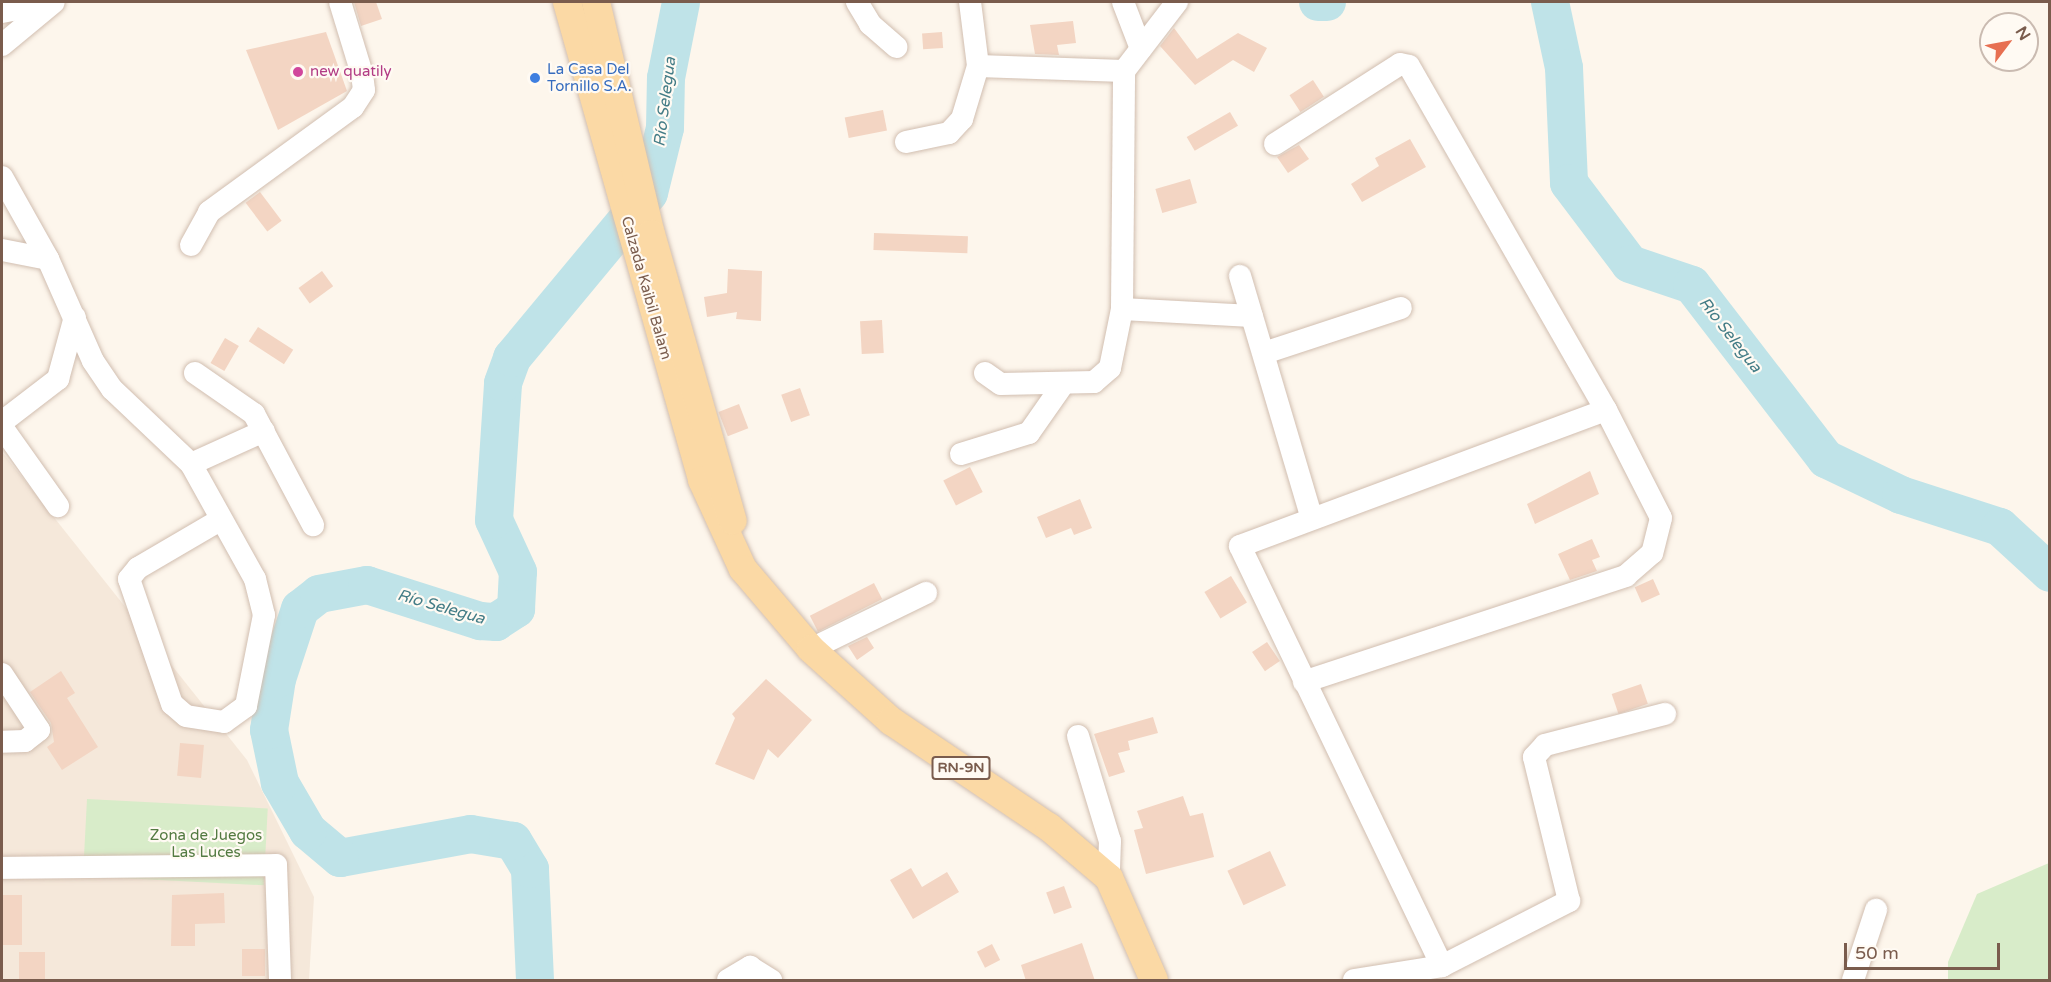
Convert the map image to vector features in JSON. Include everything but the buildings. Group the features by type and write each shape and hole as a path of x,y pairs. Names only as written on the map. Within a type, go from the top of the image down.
{"main road":[{"name":"Calzada Kaibil Balam","path":"567,2 625,170 651,234 723,472 742,569"},
{"name":"Calzada Kaibil Balam","path":"596,2 625,170 637,261 702,480 742,569 811,649 891,721 1049,827 1109,878 1154,981"}],"street":[{"path":"2,45 54,2"},
{"path":"2,12 59,2"},
{"path":"191,245 208,212 353,107 364,90 340,2"},
{"path":"857,2 870,24 896,47"},
{"path":"906,142 949,133 962,119 978,66 970,2"},
{"path":"1124,2 1141,49"},
{"path":"985,373 1001,384 1064,383 1104,377 1122,309 1124,71 1177,2"},
{"path":"1275,144 1400,64 1408,66 1606,410 1661,518 1652,553 1626,576 1304,682"},
{"path":"978,66 1124,71"},
{"path":"2,177 48,259 93,361 112,389 191,464 220,520 255,579 264,615 246,706 224,722 186,716 172,704 129,579 138,567 220,520"},
{"path":"2,249 48,259"},
{"path":"1240,276 1312,519"},
{"path":"1264,353 1401,308"},
{"path":"1122,309 1252,316"},
{"path":"58,506 2,424 58,379 75,317"},
{"path":"195,374 254,414 313,525"},
{"path":"961,454 1029,433 1064,383"},
{"path":"1442,966 1240,546 1606,410"},
{"path":"191,464 264,431"},
{"path":"811,649 926,593"},
{"path":"2,674 39,730 25,741 2,742"},
{"path":"1354,981 1442,966 1569,901 1534,757 1545,745 1665,714"},
{"path":"1078,736 1110,841 1109,878"},
{"path":"2,868 276,865 280,981"},
{"path":"1853,981 1876,910"},
{"path":"728,981 750,967 771,981"}],"shaded area":[{"path":"2,452 247,760 314,897 309,980 2,980"}],"green space":[{"name":"Zona de Juegos Las Luces","path":"87,799 268,808 264,885 83,876"},
{"path":"2049,863 2049,980 1948,980 1948,962 1977,894"}],"waterway":[{"name":"Río Selegua","path":"535,980 530,869 513,841 471,834 340,858 308,831 280,783 269,730 277,679 300,609 319,594 367,585 480,621 496,622 516,609 518,572 494,520 503,383 512,358 649,193 665,128 666,78 681,2"},
{"name":"Río Selegua","path":"1318,2 1327,2"},
{"name":"Río Selegua","path":"1550,2 1564,68 1569,183 1630,264 1692,285 1826,459 1901,495 2000,527 2050,573"}],"place":[{"name":"new quatily","path":"298,72"},
{"name":"La Casa Del Tornillo S.A.","path":"535,78"}]}
